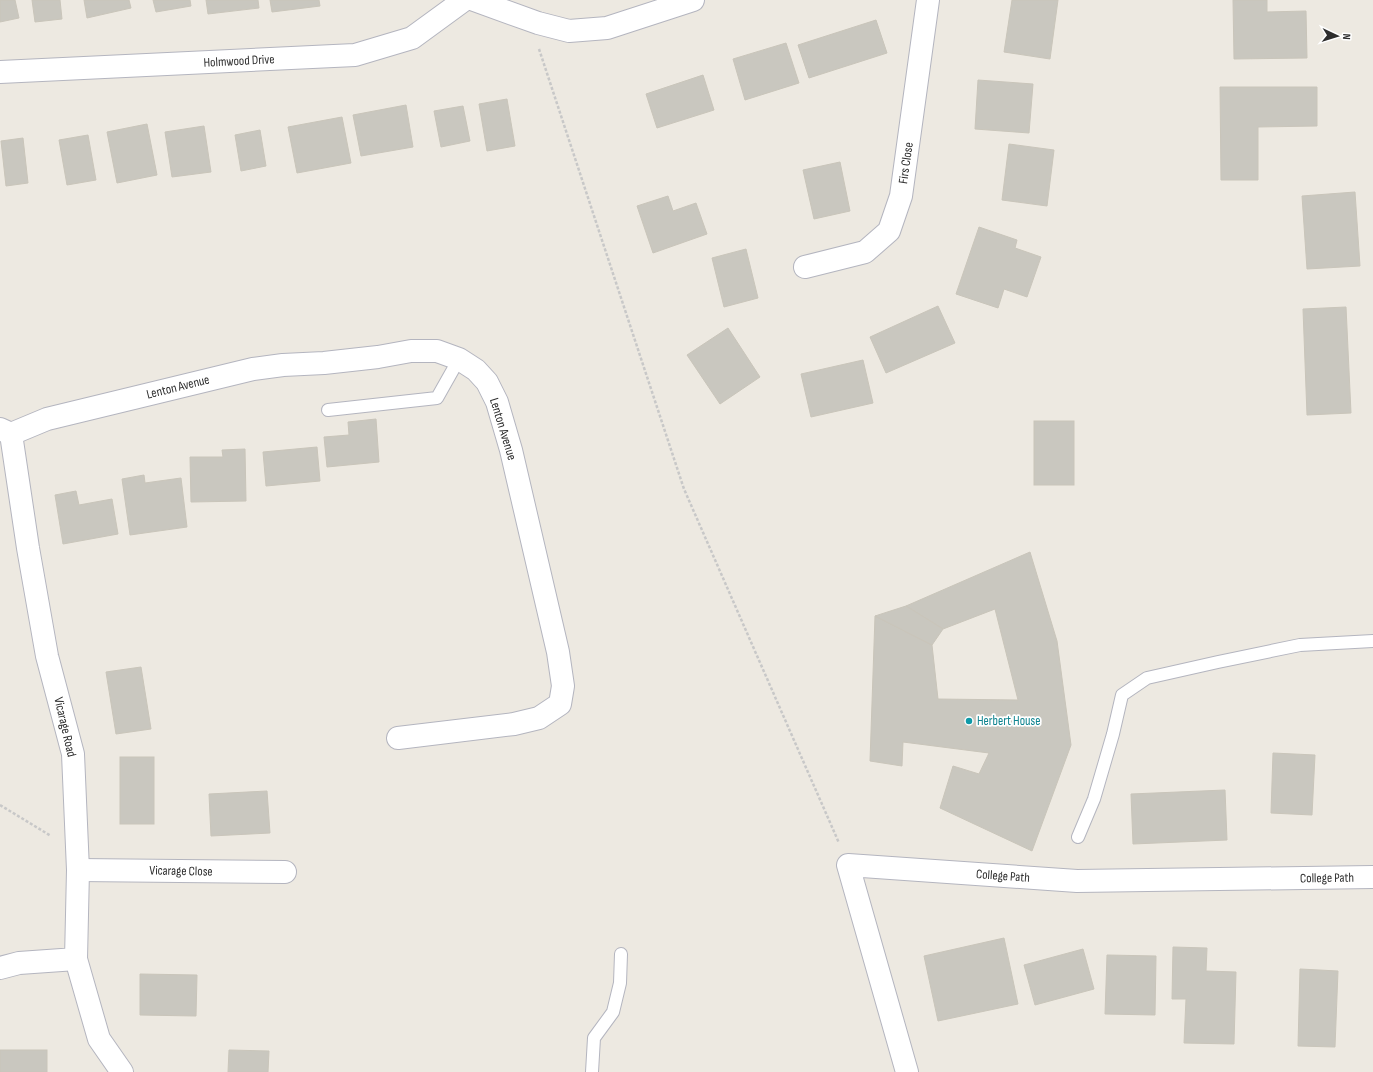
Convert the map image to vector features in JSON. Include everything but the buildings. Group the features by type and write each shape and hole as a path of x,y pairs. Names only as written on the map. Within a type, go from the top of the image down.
{"street":[{"name":"Holmwood Drive","path":"0,72 355,55 412,38 464,0"},
{"path":"474,0 538,23 569,32 606,28 693,0"},
{"name":"Firs Close","path":"805,268 865,252 889,231 901,196 928,0"},
{"name":"Lenton Avenue","path":"6,432 47,419 101,405 159,393 253,369 283,365 324,363 378,357 411,351 436,351 459,359 476,370 487,382 497,402 511,450 556,644 563,686 560,704 539,718 514,724 398,738"},
{"name":"Vicarage Road","path":"6,432 47,656 73,754 78,861 76,959 99,1039 122,1072"},
{"name":"Vicarage Close","path":"78,861 285,872"},
{"path":"848,865 907,1072"},
{"name":"College Path","path":"848,865 1077,881 1373,878"},
{"path":"0,968 20,963 76,959"}],"lane":[{"path":"328,410 437,398 459,359"},
{"path":"1078,837 1094,799 1113,734 1122,695 1147,678 1300,645 1373,641"},
{"path":"592,1072 594,1038 613,1012 620,983 620,954"}],"path":[{"path":"538,23 539,48 684,489 848,865"},
{"path":"0,805 78,861"}],"place":[{"name":"Herbert House","path":"969,721"}]}
